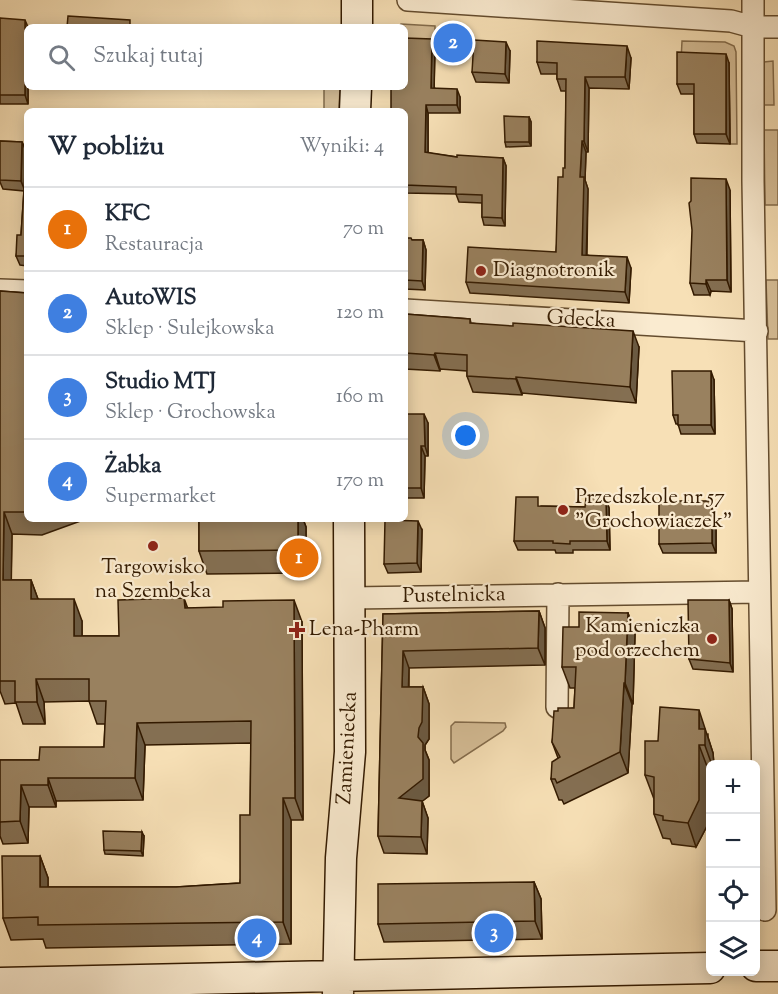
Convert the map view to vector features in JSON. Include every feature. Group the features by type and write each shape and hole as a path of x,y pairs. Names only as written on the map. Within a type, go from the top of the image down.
{"main road":[{"path":"357,0 357,24"},
{"path":"355,108 356,90"},
{"name":"Zamieniecka","path":"339,985 340,858 350,752 349,522"},
{"path":"760,966 778,966"},
{"path":"0,983 339,985 706,968"}],"street":[{"path":"408,0 731,21 753,27 778,27"},
{"path":"753,0 753,181 765,910"},
{"path":"0,290 24,291"},
{"name":"Gdecka","path":"408,310 757,331"},
{"name":"Pustelnicka","path":"350,598 759,592"},
{"path":"557,707 558,594"}],"shaded area":[{"path":"408,24 435,26 435,47 408,46"},
{"path":"682,41 725,42 734,46 736,52 737,144 730,144 729,69 727,66 681,61"},
{"path":"773,61 774,105 763,105 764,62"},
{"path":"324,90 340,90 339,108 324,108"},
{"path":"764,130 778,130 778,205 765,205"},
{"path":"766,280 778,280 778,339 768,339"},
{"path":"455,722 505,723 506,727 454,763 451,759 451,726"}],"building":[{"path":"68,16 130,20 130,24 67,24"},
{"path":"0,18 25,20 25,95 0,95"},
{"path":"408,38 432,39 431,88 457,89 457,105 426,105 425,152 457,157 457,155 503,158 502,218 482,217 482,195 456,194 456,187 408,185 408,108 391,108 391,90 408,90"},
{"path":"474,40 506,42 505,74 472,72"},
{"path":"537,41 627,46 625,77 585,77 584,141 582,141 580,177 584,177 582,255 627,257 625,292 466,282 468,247 556,252 558,177 563,177 563,168 565,168 566,79 557,79 557,63 537,62"},
{"path":"677,52 726,54 726,134 694,134 694,84 677,84"},
{"path":"504,116 529,117 529,142 505,142"},
{"path":"0,141 22,142 21,181 0,180"},
{"path":"691,178 726,179 727,280 706,280 706,284 690,283"},
{"path":"24,189 24,256 16,256 17,235 21,235"},
{"path":"408,238 423,240 422,281 408,280"},
{"path":"0,291 24,293 24,512 4,512 3,580 31,580 31,599 74,599 74,636 119,636 118,600 184,598 185,608 223,607 223,601 294,600 295,798 283,798 283,922 38,925 38,917 3,918 2,856 40,856 40,887 176,887 240,883 240,815 250,815 251,721 137,723 135,778 48,778 48,785 21,785 20,821 0,822 0,760 39,760 40,747 104,747 106,701 89,701 89,679 36,679 37,702 15,702 15,681 0,681"},
{"path":"408,314 470,319 470,323 513,326 513,323 633,331 630,387 516,377 516,379 467,376 467,355 435,353 434,355 408,353"},
{"path":"672,371 711,371 711,425 678,425 678,415 673,415"},
{"path":"408,414 424,414 425,446 421,446 421,488 408,488"},
{"path":"516,497 538,497 538,506 585,507 586,498 606,498 607,541 570,541 570,544 553,543 553,541 514,541"},
{"path":"659,501 712,501 712,543 659,544"},
{"path":"418,521 417,563 384,564 385,522"},
{"path":"199,522 298,522 298,550 199,551"},
{"name":"Kamieniczka pod orzechem","path":"688,600 729,600 730,663 689,659"},
{"path":"539,611 538,648 403,651 402,687 423,687 422,722 418,737 423,743 423,779 399,798 422,801 421,837 378,836 383,614"},
{"path":"579,612 628,613 620,752 557,783 555,779 551,779 552,762 560,757 552,742 554,711 558,711 558,708 574,708 576,667 562,667 563,627 579,627"},
{"path":"660,707 699,710 699,729 705,729 705,745 699,745 699,800 688,823 663,820 663,816 654,814 654,777 645,775 645,741 658,741"},
{"path":"103,831 142,832 141,851 104,850"},
{"path":"534,882 535,921 378,924 378,884"}],"place":[{"name":"AutoWIS","path":"453,43"},
{"name":"Diagnotronik","path":"481,271"},
{"name":"Przedszkole nr 57 \"Grochowiaczek\"","path":"563,510"},
{"name":"Targowisko na Szembeka","path":"153,546"},
{"name":"KFC","path":"299,558"},
{"name":"Lena-Pharm","path":"297,630"},
{"name":"Kamieniczka pod orzechem","path":"712,639"},
{"name":"Studio MTJ","path":"494,933"},
{"name":"Żabka","path":"257,938"}]}
